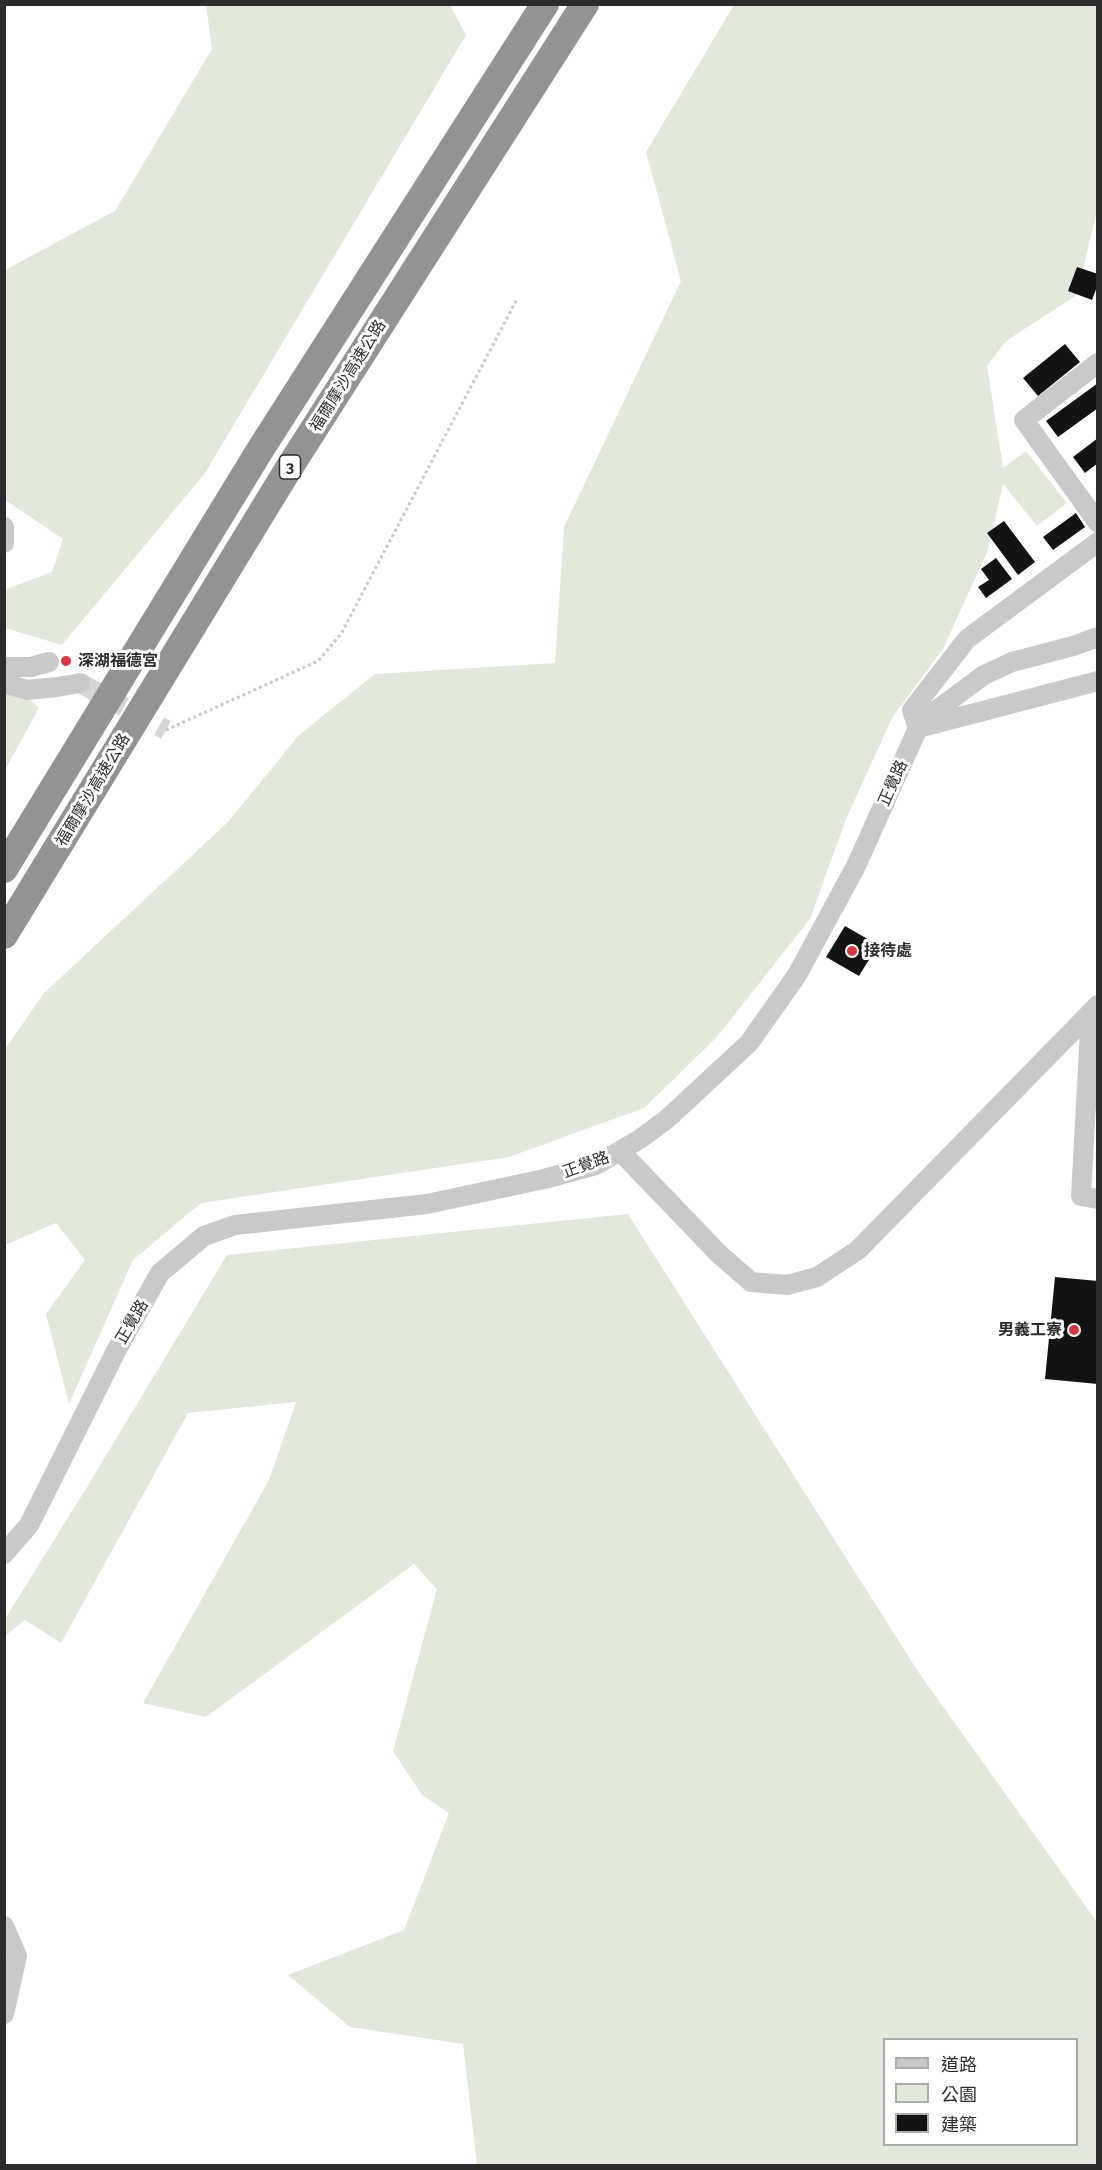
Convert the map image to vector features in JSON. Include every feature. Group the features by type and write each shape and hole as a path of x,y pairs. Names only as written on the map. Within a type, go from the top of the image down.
{"highway":[{"name":"福爾摩沙高速公路","path":"4,869 260,450 544,4"},
{"name":"福爾摩沙高速公路","path":"4,935 289,468 585,4"}],"street":[{"path":"1098,363 1024,420 1098,523"},
{"path":"4,527 4,543"},
{"path":"1098,542 967,639 912,710 918,728 1098,681"},
{"name":"正覺路","path":"4,1554 28,1525 116,1351 160,1273 204,1236 235,1225 427,1204 544,1179 596,1165 621,1152 667,1119 749,1043 797,975 856,867 918,728 934,712 984,675 1012,662 1098,637"},
{"path":"4,667 31,667 49,663"},
{"path":"4,683 27,690 80,683"},
{"path":"621,1152 719,1254 751,1282 788,1285 817,1277 858,1250 1094,1009"},
{"path":"1094,1009 1081,1196 1098,1199"},
{"path":"4,1926 17,1956 4,2014"}],"path":[{"path":"166,730 318,661 341,634 517,299"}],"green space":[{"path":"206,5 450,5 466,35 205,473 62,645 5,628 6,589 52,572 63,539 5,500 5,270 115,211 212,49"},
{"path":"734,5 1097,5 1097,210 1077,295 1006,341 987,366 1003,468 1026,451 1067,503 1037,526 1003,484 988,550 943,649 892,718 846,819 810,919 716,1038 644,1108 509,1157 201,1203 133,1260 69,1404 46,1314 85,1260 56,1223 5,1245 5,1049 44,993 228,822 299,735 375,674 555,663 564,527 681,281 646,152"},
{"path":"13,683 39,708 5,770 5,692"},
{"path":"628,1214 919,1673 1097,1922 1097,2165 477,2165 463,2044 350,2027 288,1975 404,1930 449,1813 422,1795 393,1751 437,1589 414,1564 206,1717 143,1703 269,1480 296,1402 188,1413 61,1643 25,1620 5,1636 5,1619 227,1255"}],"building":[{"path":"1077,267 1098,274 1098,284 1092,300 1068,291"},
{"path":"1065,344 1080,362 1038,396 1023,378"},
{"path":"1098,383 1098,408 1058,437 1046,421"},
{"path":"1098,438 1098,463 1085,473 1073,457"},
{"path":"1076,513 1085,527 1053,550 1043,537"},
{"path":"1004,521 1035,562 1018,575 987,533"},
{"path":"996,558 1012,579 986,598 978,587 989,580 981,569"},
{"name":"接待處","path":"845,926 878,945 859,976 826,957"},
{"name":"男義工寮","path":"1055,1277 1098,1281 1098,1384 1045,1379"}],"tunnel":[{"path":"80,683 166,730"}],"place":[{"name":"深湖福德宮","path":"66,661"},
{"name":"接待處","path":"852,951"},
{"name":"男義工寮","path":"1074,1330"}]}
